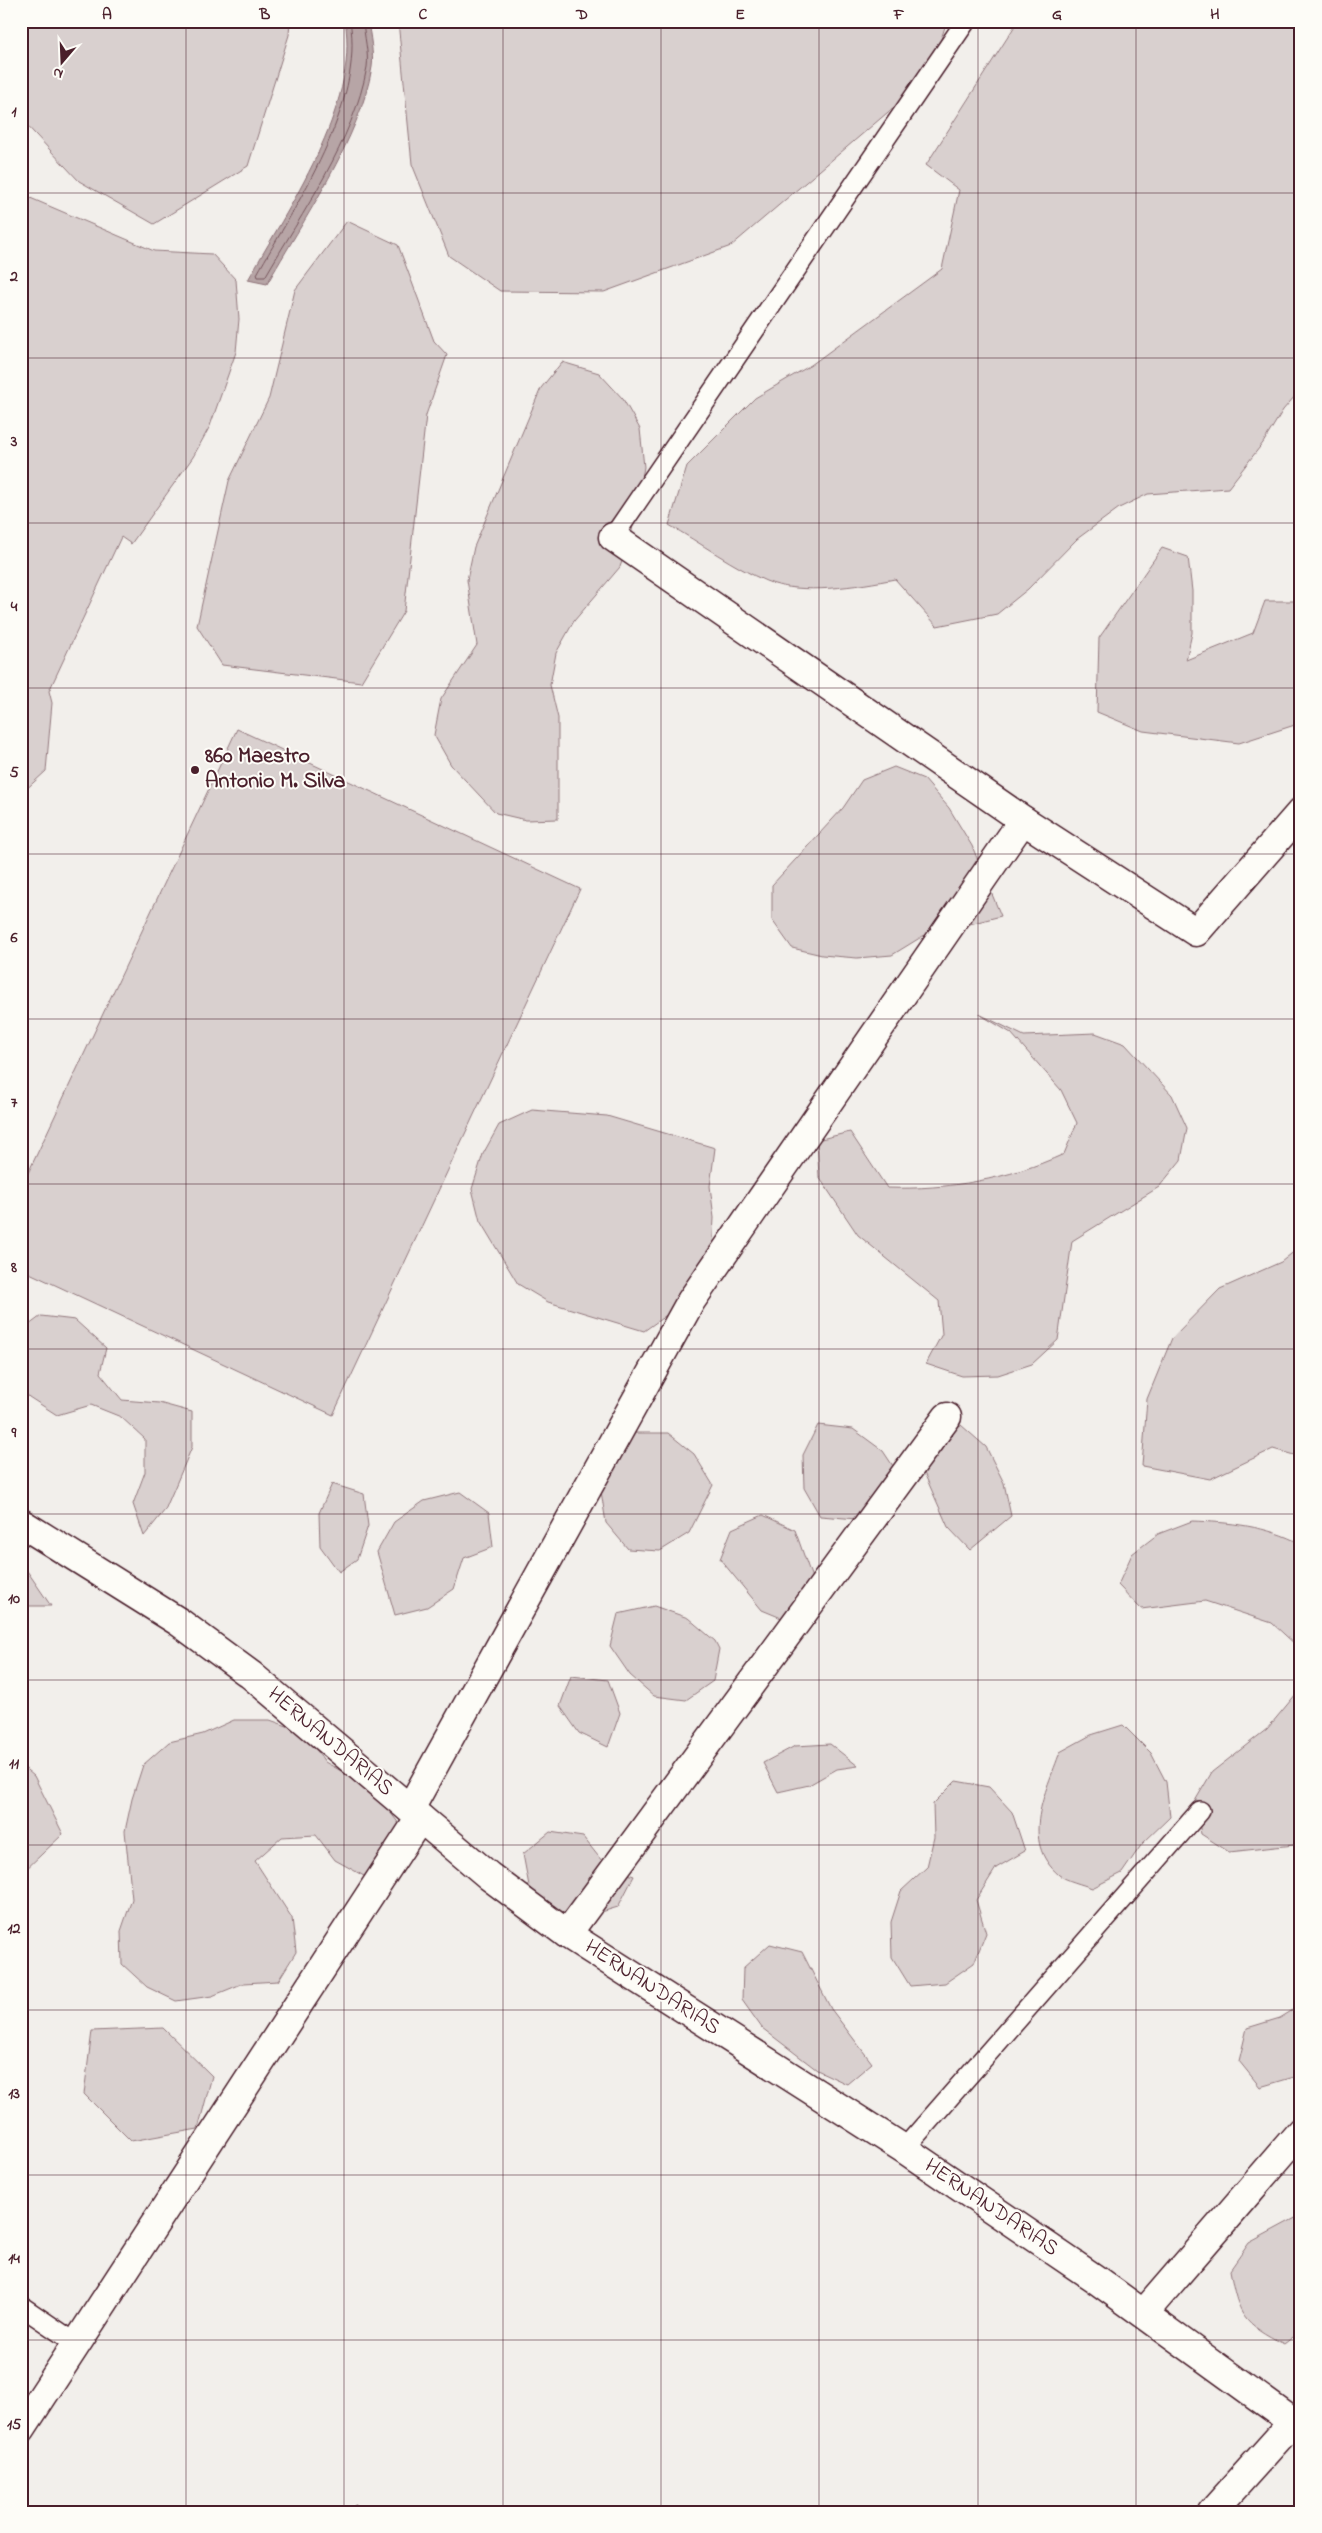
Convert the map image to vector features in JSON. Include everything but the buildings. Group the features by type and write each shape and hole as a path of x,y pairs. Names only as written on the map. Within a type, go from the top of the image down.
{"street":[{"path":"613,537 1023,820 1196,932 1301,812"},
{"path":"21,2430 415,1813 691,1301 1023,820"},
{"path":"567,1934 947,1417"},
{"name":"HERNANDARIAS","path":"21,1523 179,1622 251,1675 489,1876 567,1934 904,2149 1144,2313 1297,2425"},
{"path":"1144,2313 1301,2131"},
{"path":"1212,2512 1297,2425"}],"lane":[{"path":"613,537 966,21"},
{"path":"904,2149 1200,1811"},
{"path":"21,2306 77,2344"}],"shaded area":[{"path":"21,21 290,21 289,35 248,166 154,224 79,181 21,119"},
{"path":"398,21 947,21 928,78 731,246 604,292 500,291 449,256 412,164"},
{"path":"1018,21 1301,21 1301,389 1283,410 1263,443 1228,488 1148,494 1119,508 1077,539 1028,589 997,614 937,626 895,579 847,587 812,589 780,586 754,576 669,525 687,466 755,398 811,365 942,269 959,190 926,165"},
{"path":"21,194 154,251 212,254 236,280 239,319 236,352 210,426 193,457 131,544 121,537 49,691 52,703 46,771 21,794"},
{"path":"347,221 398,245 434,341 447,355 426,415 404,611 361,682 222,665 197,626 229,481 269,398 295,290"},
{"path":"562,362 599,373 623,399 640,429 644,467 631,536 620,567 574,621 556,653 550,685 558,718 558,819 526,820 496,813 451,765 434,735 441,699 477,645 467,580 474,547 541,388"},
{"path":"1162,548 1188,557 1192,591 1192,633 1186,660 1253,633 1265,601 1301,601 1301,723 1239,743 1143,731 1097,712 1099,638"},
{"path":"237,729 580,889 333,1415 21,1269 21,1188"},
{"path":"894,767 924,779 949,808 972,846 1001,916 923,936 892,955 857,958 822,955 792,948 772,920 772,885 843,808 862,780"},
{"path":"979,1014 1024,1036 1095,1033 1125,1044 1172,1095 1187,1128 1181,1160 1159,1187 1072,1241 1058,1340 1032,1364 998,1375 962,1376 926,1364 942,1334 939,1301 858,1235 819,1177 817,1140 850,1132 887,1188 933,1187 978,1181 1022,1170 1064,1154 1077,1123 1061,1090 1011,1033"},
{"path":"532,1110 607,1116 715,1148 710,1186 714,1218 712,1254 672,1311 644,1331 548,1302 518,1284 480,1221 472,1189 483,1154 499,1125"},
{"path":"1301,1246 1301,1457 1273,1449 1210,1479 1142,1466 1147,1399 1172,1338 1220,1289 1281,1262"},
{"path":"41,1316 75,1320 106,1348 100,1373 122,1400 159,1403 192,1412 192,1447 165,1510 144,1536 133,1504 145,1472 145,1439 121,1417 91,1405 57,1415 29,1397 21,1387 21,1331"},
{"path":"818,1425 853,1429 883,1451 903,1481 857,1519 820,1516 804,1488 803,1455"},
{"path":"961,1425 986,1447 1004,1483 1011,1516 970,1550 948,1527 921,1466 928,1435"},
{"path":"635,1433 668,1433 694,1454 713,1485 689,1533 660,1551 628,1549 606,1523 601,1491 610,1459"},
{"path":"332,1484 364,1494 368,1526 357,1559 339,1572 320,1546 319,1513"},
{"path":"460,1492 489,1513 493,1547 464,1558 454,1589 427,1607 395,1615 377,1552 394,1522 424,1501"},
{"path":"763,1515 795,1530 818,1595 791,1622 762,1610 720,1559 732,1529"},
{"path":"1192,1521 1248,1526 1275,1533 1301,1544 1301,1654 1297,1646 1272,1623 1205,1601 1141,1609 1118,1585 1132,1554 1158,1534"},
{"path":"21,1562 51,1606 21,1606"},
{"path":"654,1606 688,1618 715,1641 719,1649 713,1681 686,1700 654,1696 630,1675 610,1646 618,1614"},
{"path":"571,1676 608,1680 620,1713 608,1747 579,1733 560,1706"},
{"path":"1301,1688 1301,1841 1294,1845 1229,1852 1201,1834 1195,1801 1212,1772 1267,1729"},
{"path":"234,1720 270,1720 304,1732 325,1762 372,1788 415,1845 398,1875 364,1876 335,1860 316,1835 282,1837 255,1861 292,1918 296,1952 278,1981 244,1983 212,1996 176,2001 147,1987 122,1964 121,1931 132,1899 125,1831 132,1799 143,1765 169,1742 203,1734"},
{"path":"1123,1725 1151,1753 1166,1782 1170,1817 1142,1844 1122,1873 1092,1888 1062,1877 1047,1862 1040,1847 1038,1832 1039,1816 1048,1783 1060,1752 1091,1735"},
{"path":"830,1744 858,1766 837,1769 809,1785 778,1792 763,1763 795,1746"},
{"path":"21,1765 34,1776 63,1834 21,1874"},
{"path":"956,1781 989,1787 1012,1812 1025,1851 996,1868 976,1900 986,1933 974,1963 945,1983 910,1986 892,1957 891,1922 901,1891 927,1867 934,1837 933,1804"},
{"path":"550,1832 583,1837 606,1866 634,1876 618,1907 585,1917 552,1909 529,1886 523,1854"},
{"path":"770,1944 802,1952 831,2009 872,2063 847,2084 817,2070 762,2028 742,2000 743,1968"},
{"path":"1301,2005 1301,2075 1260,2087 1239,2061 1247,2028 1280,2018"},
{"path":"163,2028 212,2076 198,2129 131,2141 84,2094 92,2031"},
{"path":"1301,2215 1301,2331 1284,2344 1259,2330 1245,2316 1236,2298 1230,2270 1249,2243"}],"water":[{"path":"345,21 368,21 372,44 372,67 366,94 356,122 313,207 267,284 248,280 300,189 317,156 331,122 342,87 347,54"}],"place":[{"name":"860 Maestro Antonio M. Silva","path":"195,770"}]}
